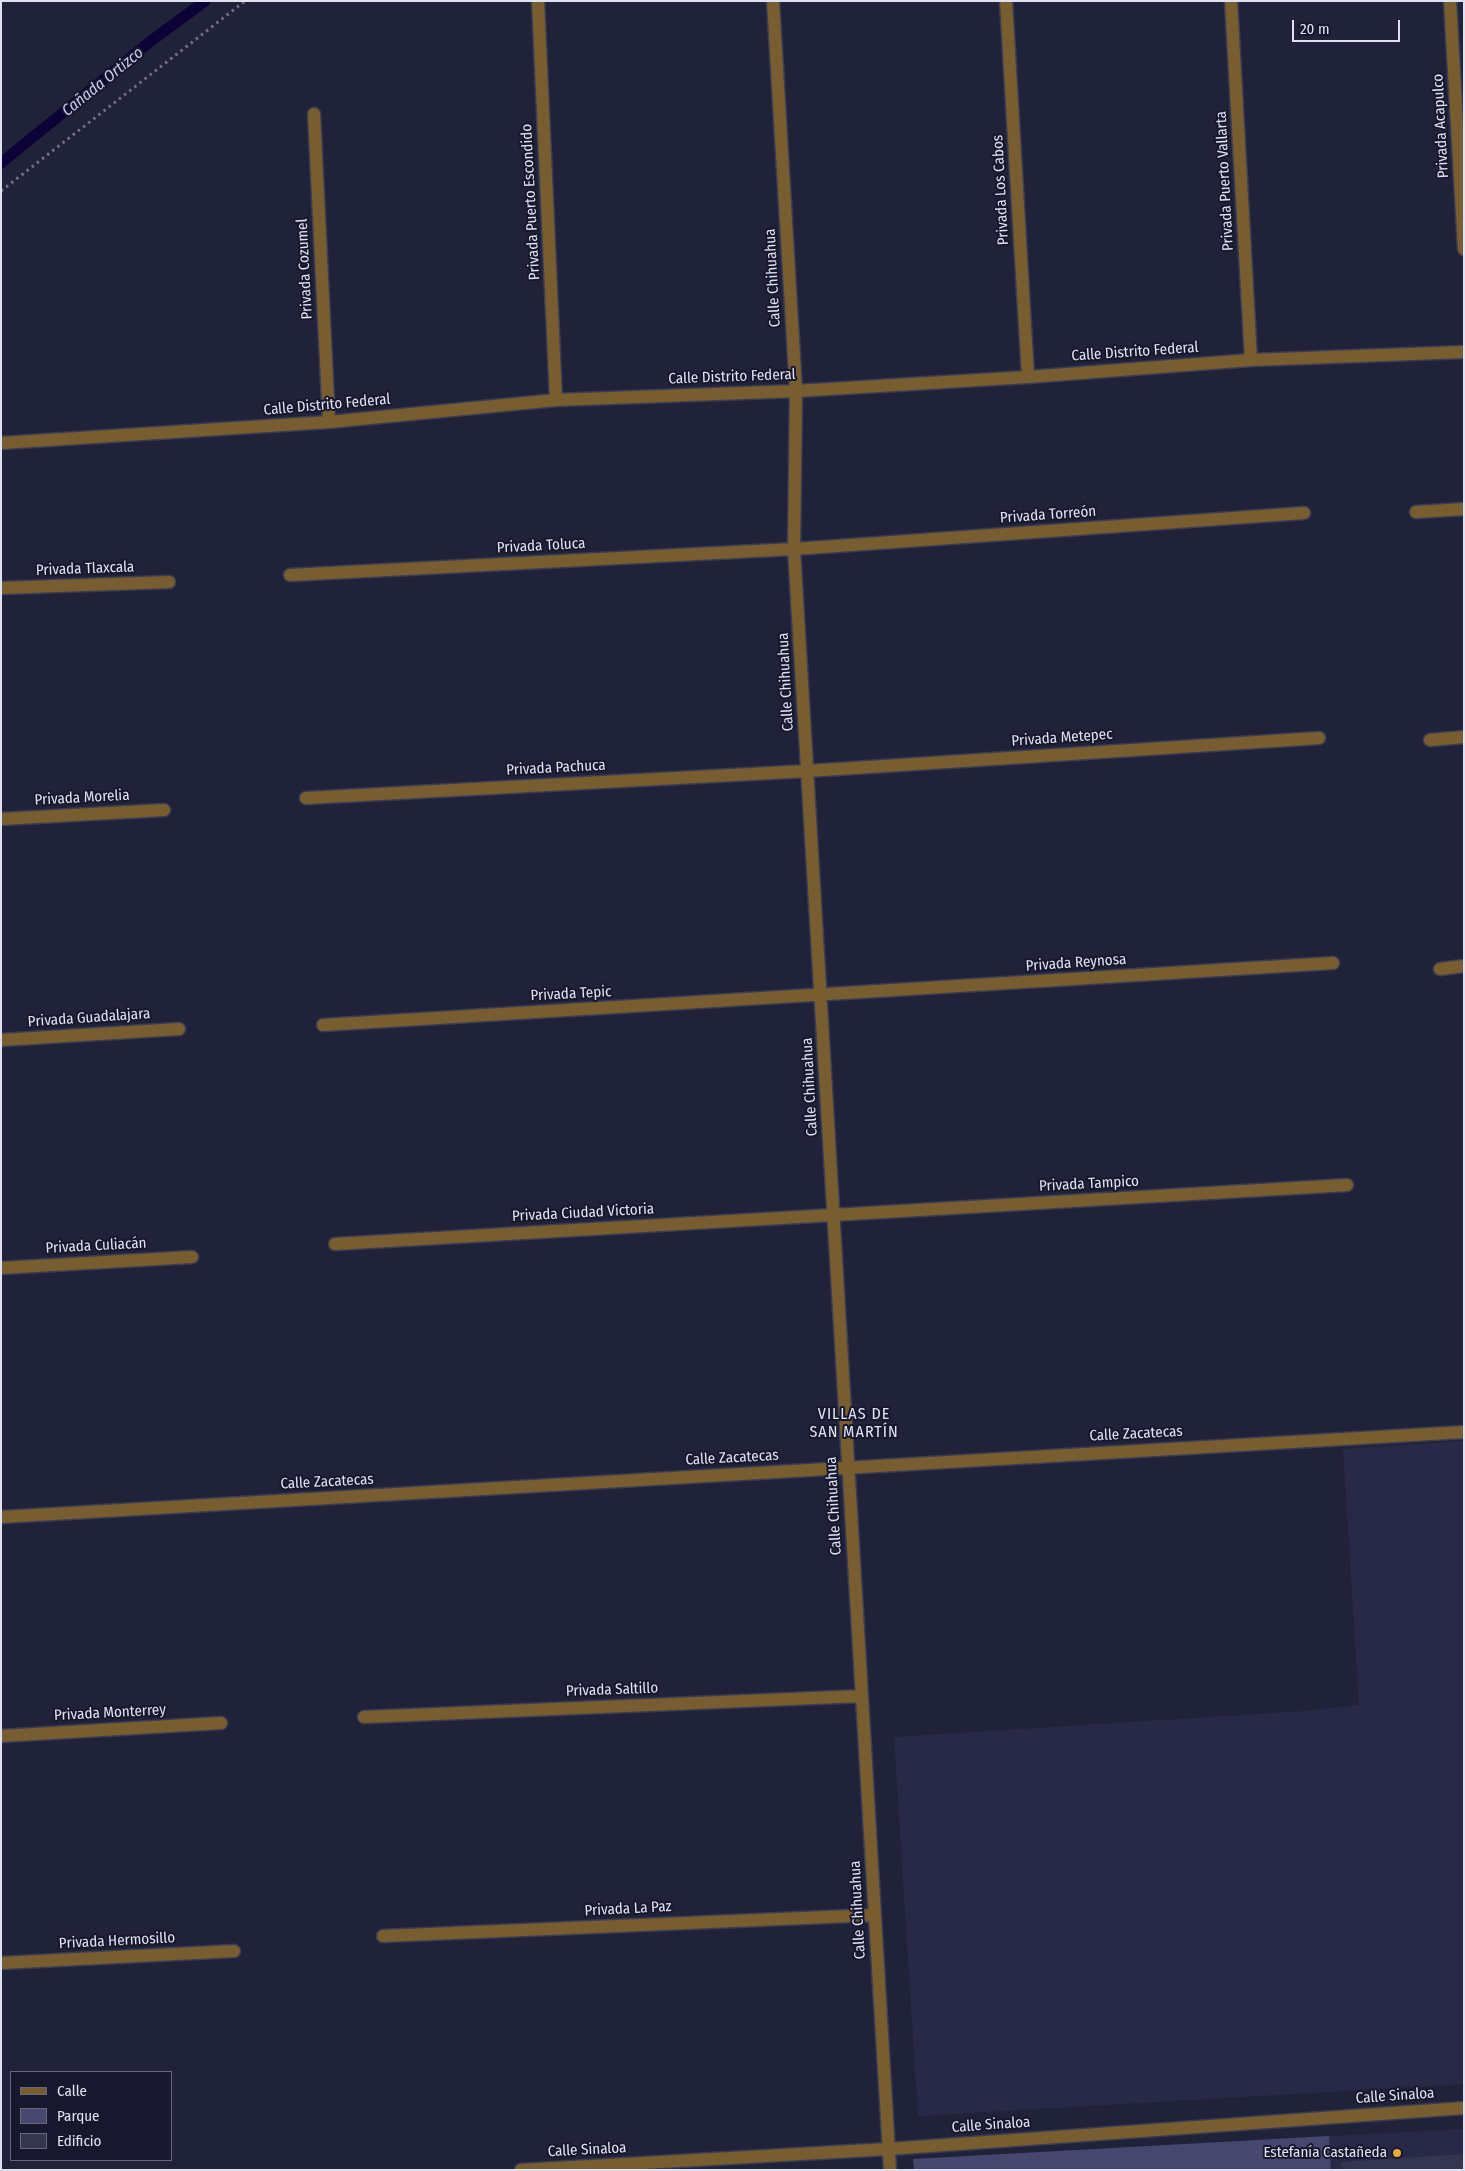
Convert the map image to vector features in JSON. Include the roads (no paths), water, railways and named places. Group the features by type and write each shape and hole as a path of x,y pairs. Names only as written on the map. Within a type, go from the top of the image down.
{"street":[{"name":"Privada Puerto Escondido","path":"538,1 556,400"},
{"name":"Calle Chihuahua","path":"773,1 796,391 794,549 890,2170"},
{"name":"Privada Los Cabos","path":"1006,1 1028,377"},
{"name":"Privada Puerto Vallarta","path":"1231,1 1251,360"},
{"name":"Privada Acapulco","path":"1450,1 1464,249"},
{"name":"Privada Cozumel","path":"314,114 329,422"},
{"name":"Calle Distrito Federal","path":"1,443 329,422 556,400 796,391 1028,377 1251,360 1464,352"},
{"path":"1416,512 1464,509"},
{"name":"Privada Torreón","path":"794,549 1304,514"},
{"name":"Privada Toluca","path":"290,575 794,549"},
{"name":"Privada Tlaxcala","path":"1,588 169,582"},
{"path":"1430,740 1464,737"},
{"name":"Privada Metepec","path":"807,771 1319,738"},
{"name":"Privada Pachuca","path":"306,798 807,771"},
{"name":"Privada Morelia","path":"1,819 164,810"},
{"name":"Privada Reynosa","path":"821,996 1333,963"},
{"path":"1440,969 1464,966"},
{"name":"Privada Tepic","path":"323,1025 821,996"},
{"name":"Privada Guadalajara","path":"1,1040 179,1029"},
{"name":"Privada Tampico","path":"833,1215 1346,1185"},
{"name":"Privada Ciudad Victoria","path":"335,1244 833,1215"},
{"name":"Privada Culiacán","path":"1,1268 192,1257"},
{"name":"Calle Zacatecas","path":"1,1517 1464,1432"},
{"name":"Privada Saltillo","path":"364,1717 862,1696"},
{"name":"Privada Monterrey","path":"1,1736 221,1723"},
{"name":"Privada La Paz","path":"383,1936 874,1915"},
{"name":"Privada Hermosillo","path":"1,1963 234,1951"},
{"name":"Calle Sinaloa","path":"521,2170 888,2149 1464,2108"}],"waterway":[{"name":"Cañada Ortizco","path":"1,163 151,41 205,1"}],"place":[{"name":"Estefanía Castañeda","path":"1397,2153"}],"district":[{"name":"VILLAS DE SAN MARTÍN","path":"854,1424"}]}
